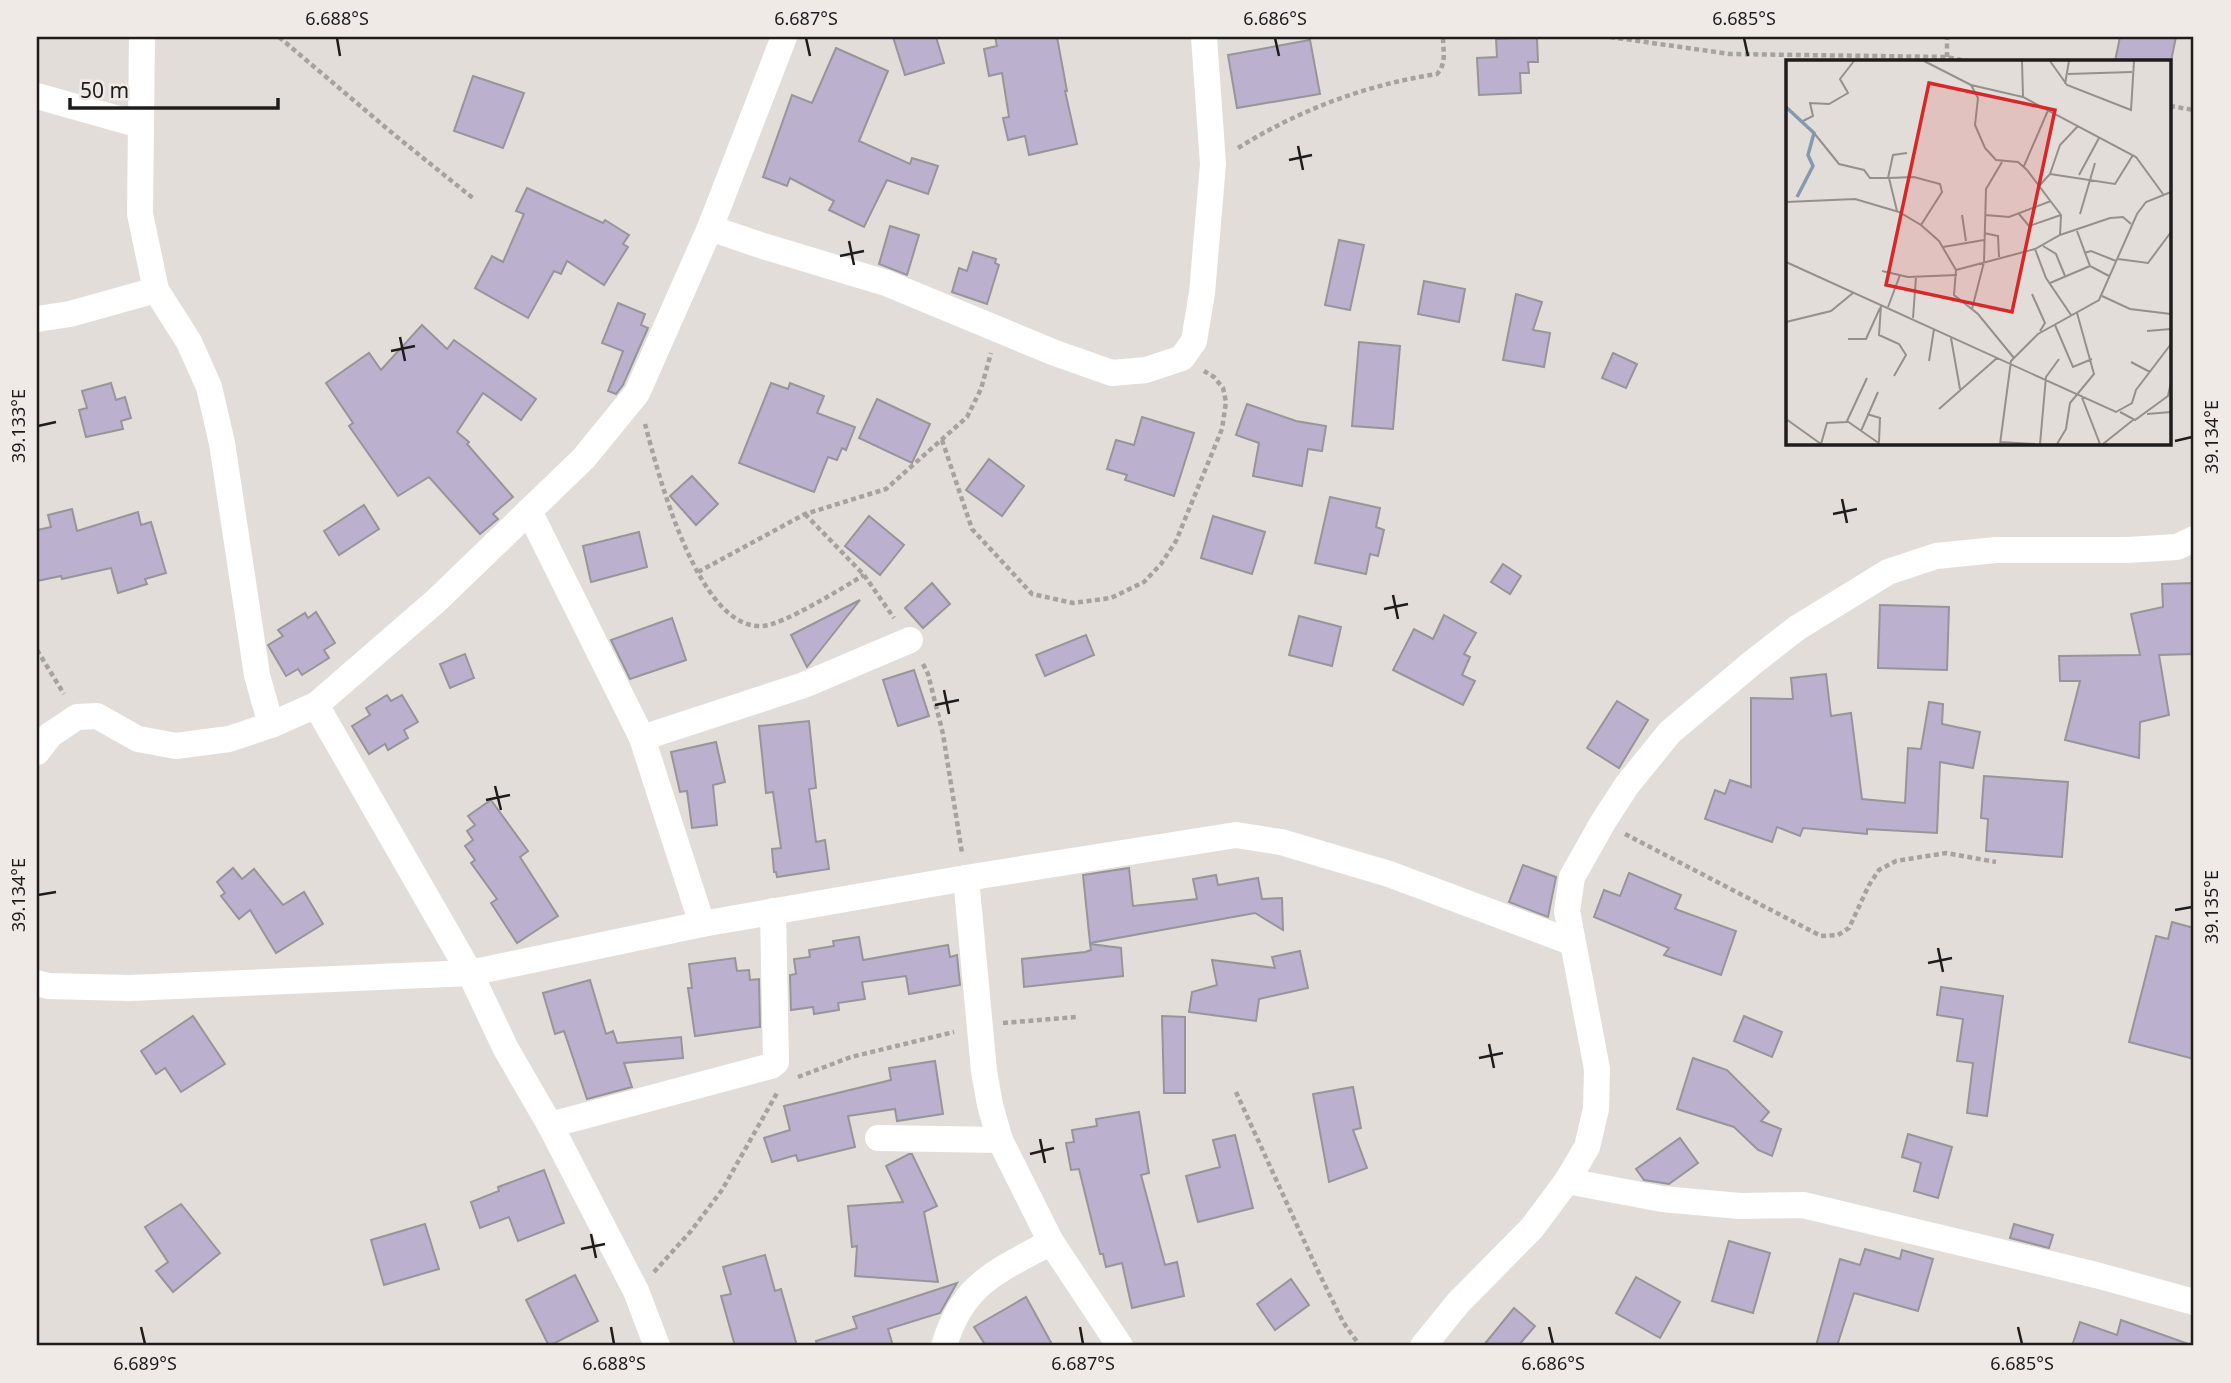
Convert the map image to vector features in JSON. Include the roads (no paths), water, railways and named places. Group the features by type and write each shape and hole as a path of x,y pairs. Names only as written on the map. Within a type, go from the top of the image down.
{"street":[{"path":"142,37 140,214 156,290 189,342 209,387 222,443 257,675 271,725"},
{"path":"37,752 50,735 77,717 97,716 138,739 176,746 229,739 271,725 316,705 437,600 584,458 637,393 710,228 784,37"},
{"path":"710,228 886,283 1055,353 1112,373 1146,370 1182,358 1194,341 1202,293 1213,164 1204,37"},
{"path":"37,96 140,125"},
{"path":"37,319 71,314 156,290"},
{"path":"529,511 642,738 702,924"},
{"path":"1423,1346 1458,1303 1532,1228 1567,1181 1587,1147 1595,1109 1597,1069 1586,1002 1571,942 1567,911 1572,877 1627,785 1670,732 1797,628 1888,572 1936,556 1996,550 2127,550 2177,547 2194,539"},
{"path":"642,738 804,685 910,640"},
{"path":"316,705 470,973 506,1049 550,1125 636,1291 657,1346"},
{"path":"37,983 48,986 130,988 470,973 773,911 1236,835 1281,842 1389,874 1571,942"},
{"path":"966,878 979,1026 990,1105 1000,1140 1051,1242 1120,1346"},
{"path":"550,1125 771,1066 776,1062 773,911"},
{"path":"878,1138 1000,1140"},
{"path":"1567,1181 1662,1199 1740,1206 1803,1205 2096,1275 2194,1302"},
{"path":"944,1346 950,1325 962,1302 987,1277 1051,1242"}]}
